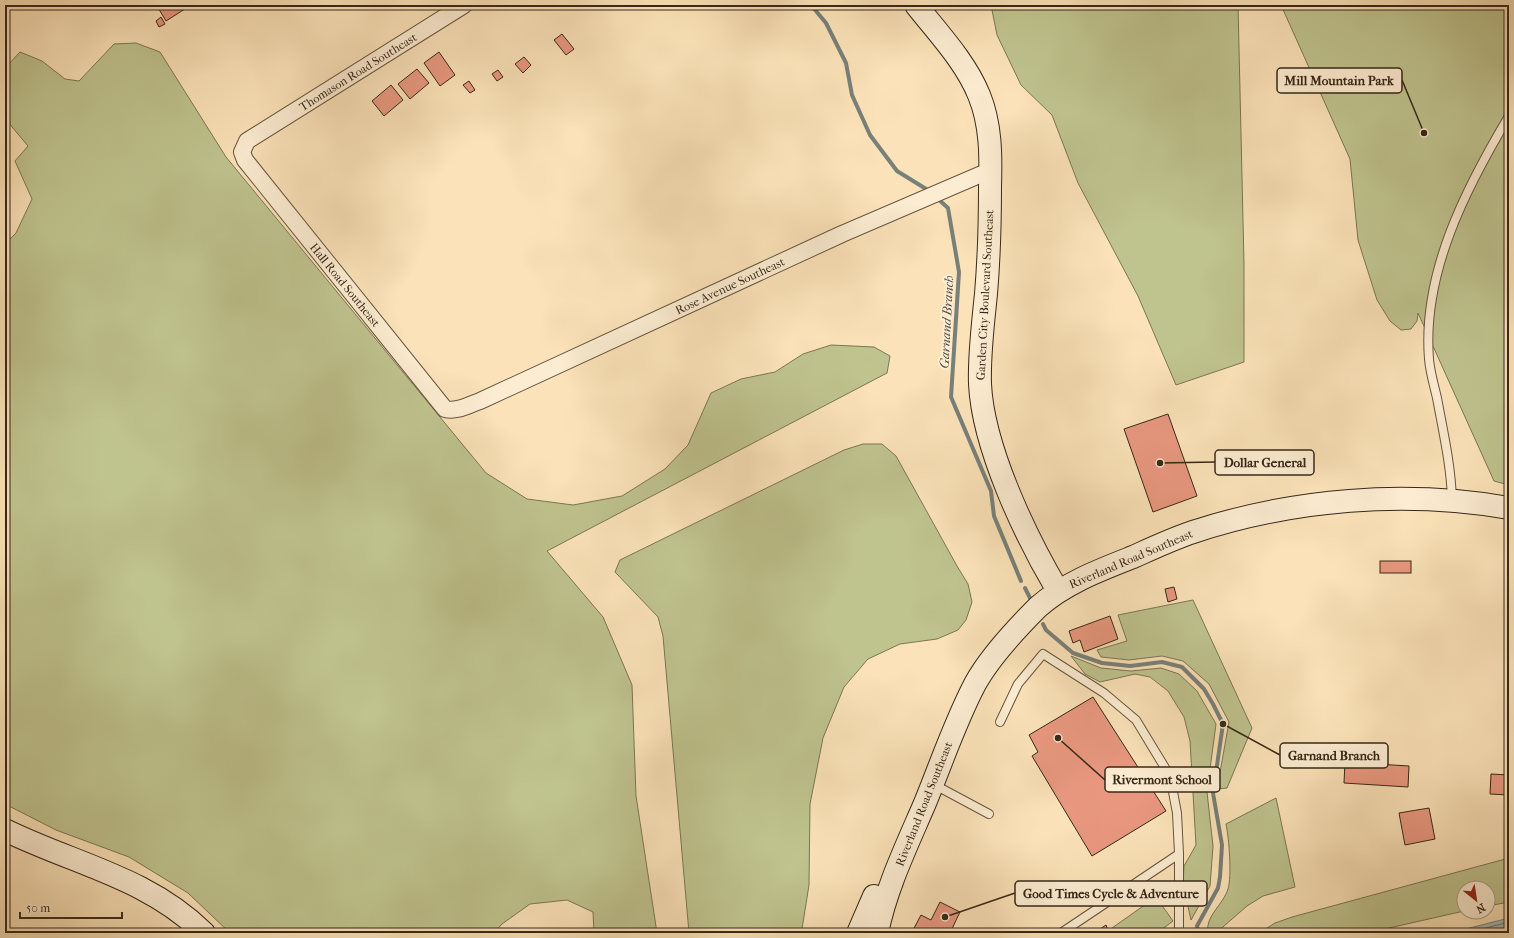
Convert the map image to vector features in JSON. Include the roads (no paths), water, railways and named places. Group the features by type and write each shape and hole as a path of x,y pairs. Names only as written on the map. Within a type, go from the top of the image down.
{"main road":[{"name":"Garden City Boulevard Southeast","path":"916,5 969,74 979,94 986,115 990,137 991,170 990,230 980,354 982,402 991,444 1014,504 1042,565 1058,591"},
{"name":"Riverland Road Southeast","path":"876,928 907,845 958,720 976,682 1019,627 1058,591 1087,576 1191,533 1260,514 1308,505 1353,501 1397,500 1452,502 1509,508"},
{"path":"5,830 26,840 124,879 172,906 204,933"},
{"path":"858,933 867,916 880,879 907,845"}],"street":[{"name":"Thomason Road Southeast","path":"251,138 464,5"},
{"name":"Hall Road Southeast","path":"251,138 243,146 242,152 245,160 439,403 445,409 451,411 470,404"},
{"name":"Rose Avenue Southeast","path":"470,404 842,234 950,186 991,170"}],"lane":[{"path":"1452,502 1449,463 1429,359 1428,321 1430,300 1437,273 1454,226 1473,182 1509,116"},
{"path":"1000,722 1018,684 1043,654 1104,693 1136,720 1170,776 1177,813 1180,933"},
{"path":"933,784 989,814"},
{"path":"1061,933 1179,854"}],"water":[{"path":"1509,918 1509,933 1450,933"}],"waterway":[{"name":"Garnand Branch","path":"811,5 826,23 846,63 852,95 870,135 897,171 931,192"},
{"name":"Garnand Branch","path":"937,198 948,208 959,272 951,397 991,491 994,516 1021,581"},
{"name":"Garnand Branch","path":"1025,588 1031,600"},
{"name":"Garnand Branch","path":"1043,624 1046,630 1073,653 1102,663 1130,666 1162,662 1182,667 1204,689 1213,704 1223,724 1213,793 1222,845 1220,877 1218,888 1197,926 1198,933"}],"place":[{"name":"Mill Mountain Park","path":"1424,133"},
{"name":"Dollar General","path":"1160,463"},
{"name":"Garnand Branch","path":"1223,724"},
{"name":"Rivermont School","path":"1058,738"},
{"name":"Good Times Cycle & Adventure","path":"945,917"}]}
